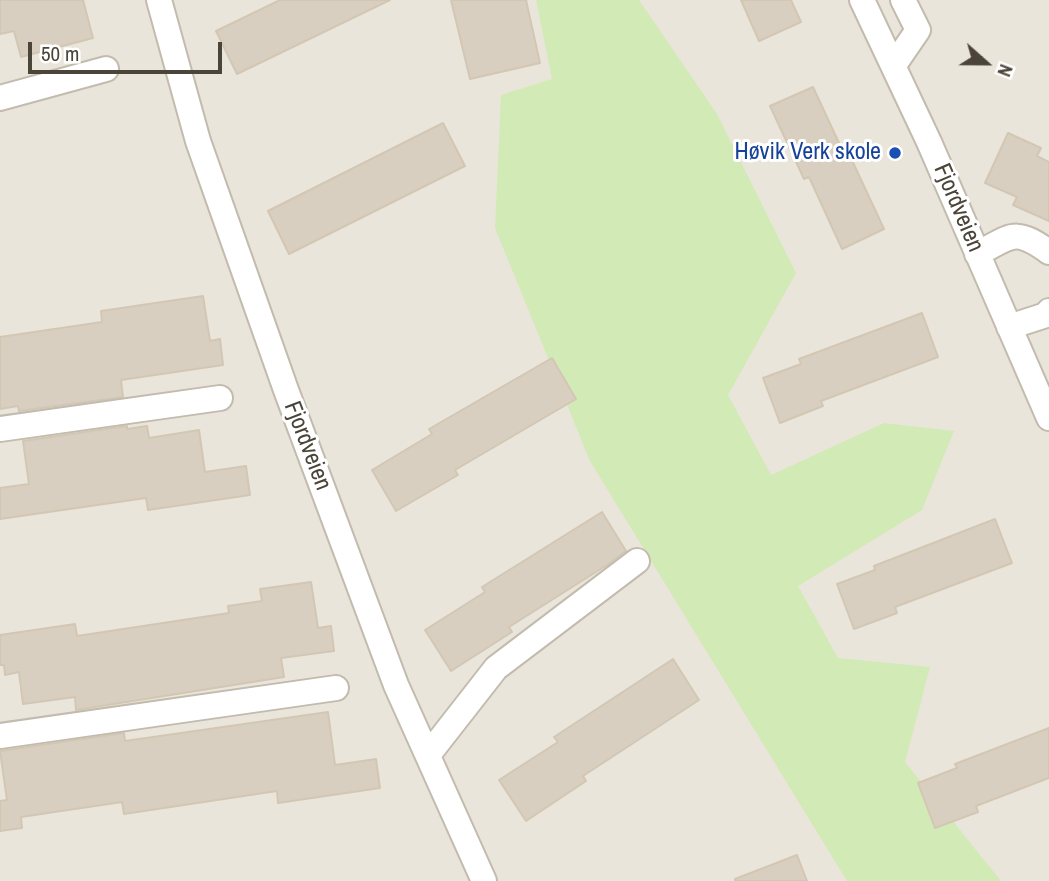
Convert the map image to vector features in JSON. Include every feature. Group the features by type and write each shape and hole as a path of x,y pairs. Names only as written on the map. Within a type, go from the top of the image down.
{"street":[{"name":"Fjordveien","path":"159,0 198,141 286,390 396,685 484,881"},
{"name":"Fjordveien","path":"862,0 894,65 1049,418"},
{"path":"894,65 918,30 903,0"},
{"path":"0,98 106,69"},
{"path":"977,254 1013,235 1031,239 1049,252"},
{"path":"1009,327 1046,315 1049,310"},
{"path":"0,429 220,398"},
{"path":"428,755 496,668 638,562"},
{"path":"0,736 336,688"}],"shaded area":[{"path":"0,0 1049,0 1049,881 0,881"}],"green space":[{"path":"536,0 639,0 717,114 796,273 728,395 771,475 884,423 954,431 922,510 798,586 838,658 930,667 905,762 1001,881 847,881 590,461 495,228 501,95 552,79"}],"building":[{"path":"0,0 83,0 93,38 21,57 14,31 0,34"},
{"path":"280,0 390,0 237,74 216,31"},
{"path":"451,0 526,0 540,63 470,79"},
{"path":"741,0 791,0 801,22 759,41"},
{"path":"813,87 846,158 850,156 884,229 842,249 809,177 804,179 770,106"},
{"path":"443,123 465,166 289,254 268,211"},
{"path":"1008,133 1041,148 1037,156 1049,162 1049,221 1013,205 1017,197 985,183"},
{"path":"203,296 210,341 220,339 223,365 121,380 123,397 19,411 18,406 0,409 0,337 102,322 101,311"},
{"path":"922,313 938,357 821,401 823,406 780,423 763,378 801,364 799,359"},
{"path":"552,358 576,399 455,470 458,475 396,511 372,470 432,434 429,429"},
{"path":"127,426 127,429 147,426 149,438 199,430 205,472 246,466 250,495 148,510 146,498 0,519 0,488 29,484 23,441"},
{"path":"602,512 626,551 509,627 512,632 451,671 425,630 485,592 482,587"},
{"path":"995,519 1012,563 895,607 897,613 854,629 837,584 875,570 874,566"},
{"path":"311,582 318,628 331,626 334,651 281,658 284,677 76,710 75,697 23,704 19,672 5,675 4,665 0,665 0,635 75,624 77,636 229,613 228,606 262,601 260,589"},
{"path":"673,659 699,700 583,776 586,781 526,821 499,780 558,742 554,737"},
{"path":"328,712 335,765 376,759 380,788 278,803 277,791 124,814 122,802 21,817 22,828 0,831 0,801 7,800 0,751 124,733 125,741"},
{"path":"1049,728 1049,778 976,806 978,812 935,828 918,783 957,768 955,764"},
{"path":"797,855 807,881 735,881 735,879"}],"place":[{"name":"Høvik Verk skole","path":"895,153"}]}
